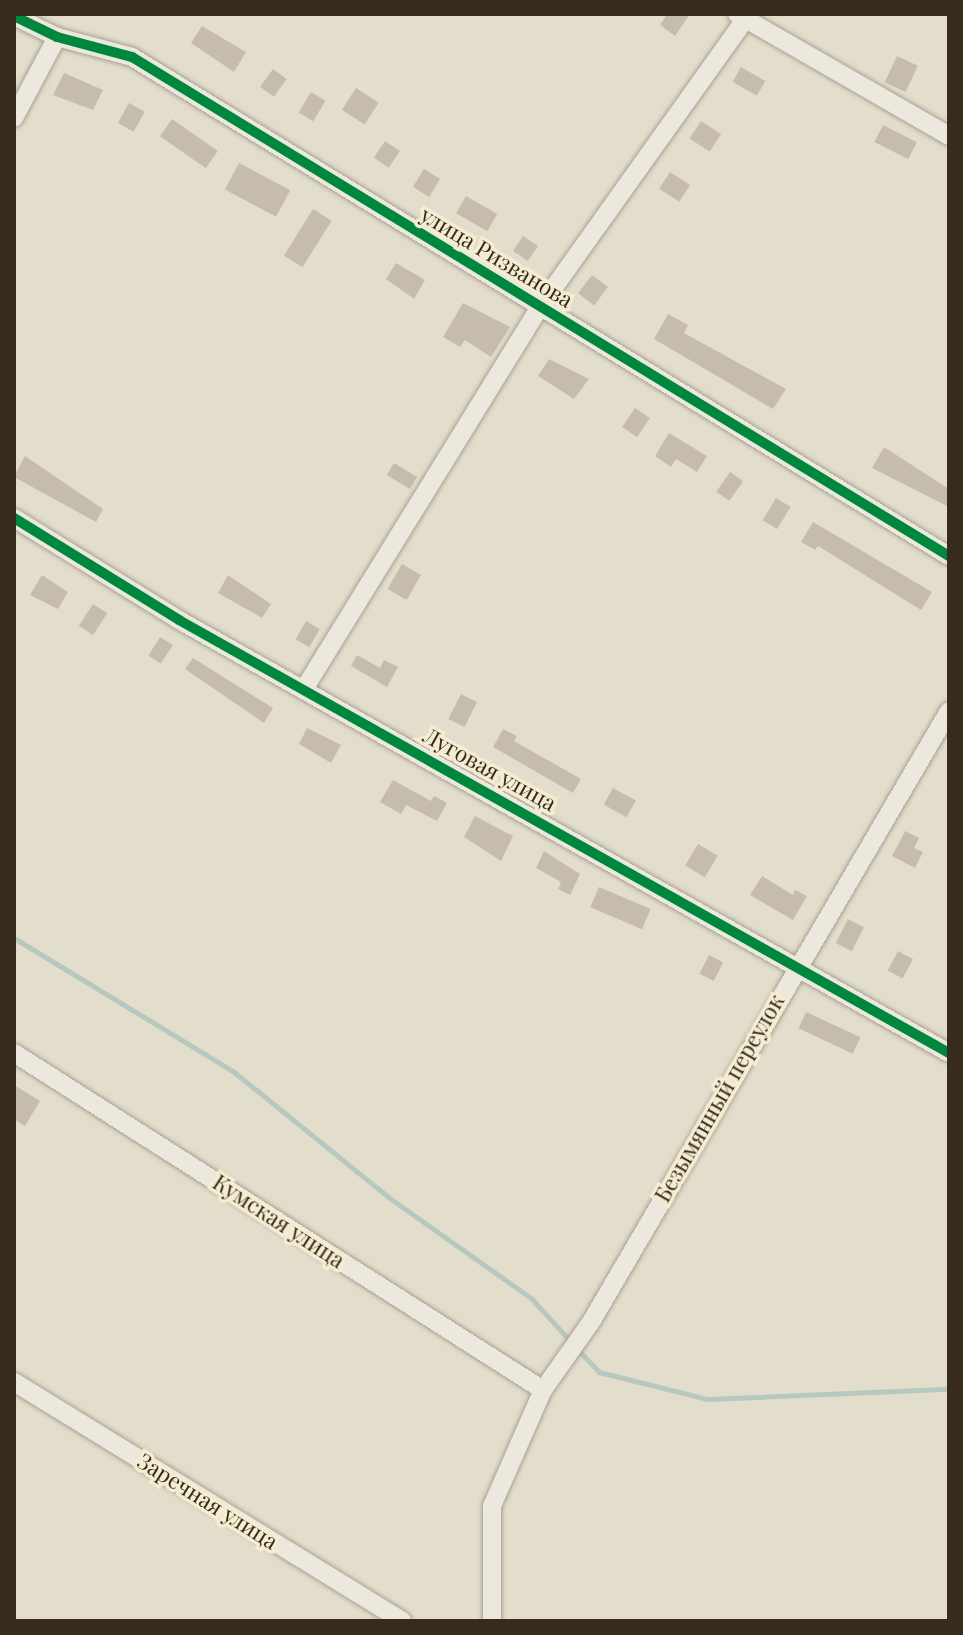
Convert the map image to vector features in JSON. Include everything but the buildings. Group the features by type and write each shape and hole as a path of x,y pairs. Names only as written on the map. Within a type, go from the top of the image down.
{"street":[{"name":"улица Ризванова","path":"14,15 57,37 132,57 949,556"},
{"path":"304,689 407,514 540,307 744,16 949,136"},
{"path":"14,118 57,37"},
{"name":"Луговая улица","path":"14,518 304,689 607,857 793,970 949,1053"},
{"name":"Безымянный переулок","path":"492,1621 492,1506 543,1390 591,1322 793,970 949,711"},
{"name":"Кумская улица","path":"14,1053 543,1390"},
{"name":"Заречная улица","path":"14,1382 402,1621"}],"waterway":[{"path":"14,938 234,1072 391,1199 531,1298 571,1342"},
{"path":"578,1350 599,1372 707,1399 949,1389"}],"cycle path":[{"path":"14,16 57,37 132,57 949,556"},
{"path":"14,518 179,620 949,1053"}]}
